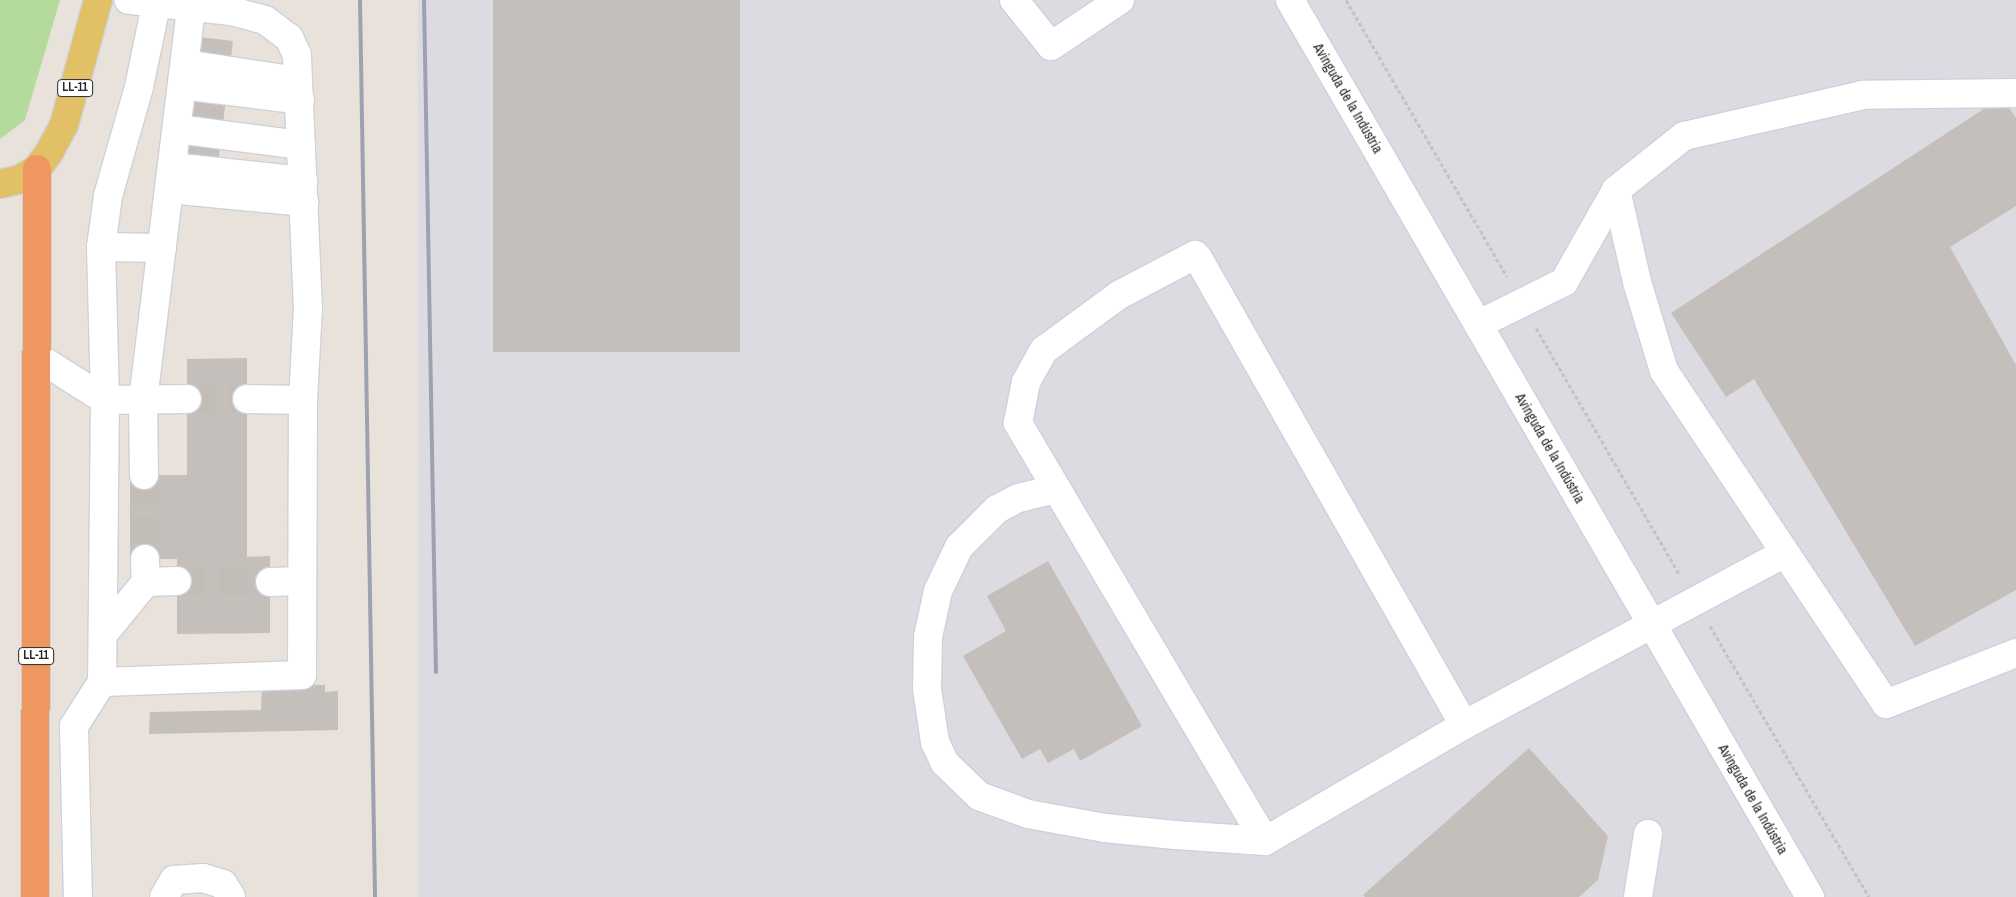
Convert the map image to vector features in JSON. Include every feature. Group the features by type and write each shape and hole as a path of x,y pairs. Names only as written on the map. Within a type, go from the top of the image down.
{"highway":[{"name":"LL-11","path":"35,897 37,169"}],"main road":[{"name":"LL-11","path":"37,169 64,125 98,0"},
{"path":"0,184 18,180 37,169"}],"street":[{"path":"102,682 302,675 303,400 308,309 299,81 289,38 264,10 230,5 191,6 129,0"},
{"path":"1014,0 1051,46 1120,0"},
{"name":"Avinguda de la Indústria","path":"1290,0 1810,897"},
{"path":"78,897 74,726 102,682 104,633 105,400 101,247 108,196 139,87 156,2"},
{"path":"144,475 143,400 191,6"},
{"path":"184,65 299,81"},
{"path":"184,65 299,81"},
{"path":"1479,324 1564,282 1616,190 1684,136 1863,95 2016,93"},
{"path":"173,158 302,173"},
{"path":"173,158 302,173"},
{"path":"1616,190 1637,282 1664,370 1783,554 1886,704 2016,653"},
{"path":"101,247 162,248"},
{"path":"1264,841 1055,489 1018,423 1022,395 1032,368 1044,350 1119,295 1195,255 1202,262 1464,725"},
{"path":"36,356 105,400 187,399"},
{"path":"247,399 303,400"},
{"path":"1055,489 1018,498 996,509 959,547 938,591 928,636 927,689 935,742 945,763 979,796 1028,814 1105,828 1264,841 1464,725 1783,554"},
{"path":"104,633 145,570 177,581"},
{"path":"270,582 301,581"},
{"path":"1638,897 1648,834"},
{"path":"164,897 174,880 204,878 223,884 231,897"}],"path":[{"path":"1346,0 1869,897"}],"shaded area":[{"path":"418,0 2016,0 2016,897 418,897"}],"green space":[{"path":"0,0 60,0 25,120 0,139"}],"building":[{"path":"493,0 740,0 740,352 493,352"},
{"path":"199,37 233,41 216,181 179,200"},
{"path":"2002,97 2016,118 2016,206 1950,247 2016,365 2016,590 1915,646 1754,379 1726,397 1671,313"},
{"path":"247,358 247,557 270,556 270,633 177,634 177,559 130,559 130,475 187,475 187,359"},
{"path":"1048,561 1142,726 1080,761 1074,749 1048,763 1040,749 1022,759 963,656 1006,631 987,596"},
{"path":"325,685 325,692 338,691 338,730 149,734 150,712 261,710 262,686"},
{"path":"1529,748 1608,836 1598,880 1579,897 1365,897 1363,895"}],"tunnel":[{"path":"187,399 247,399"},
{"path":"144,475 145,559"},
{"path":"177,581 270,582"}],"railway":[{"path":"360,0 375,897"},
{"path":"424,0 436,672"}]}
